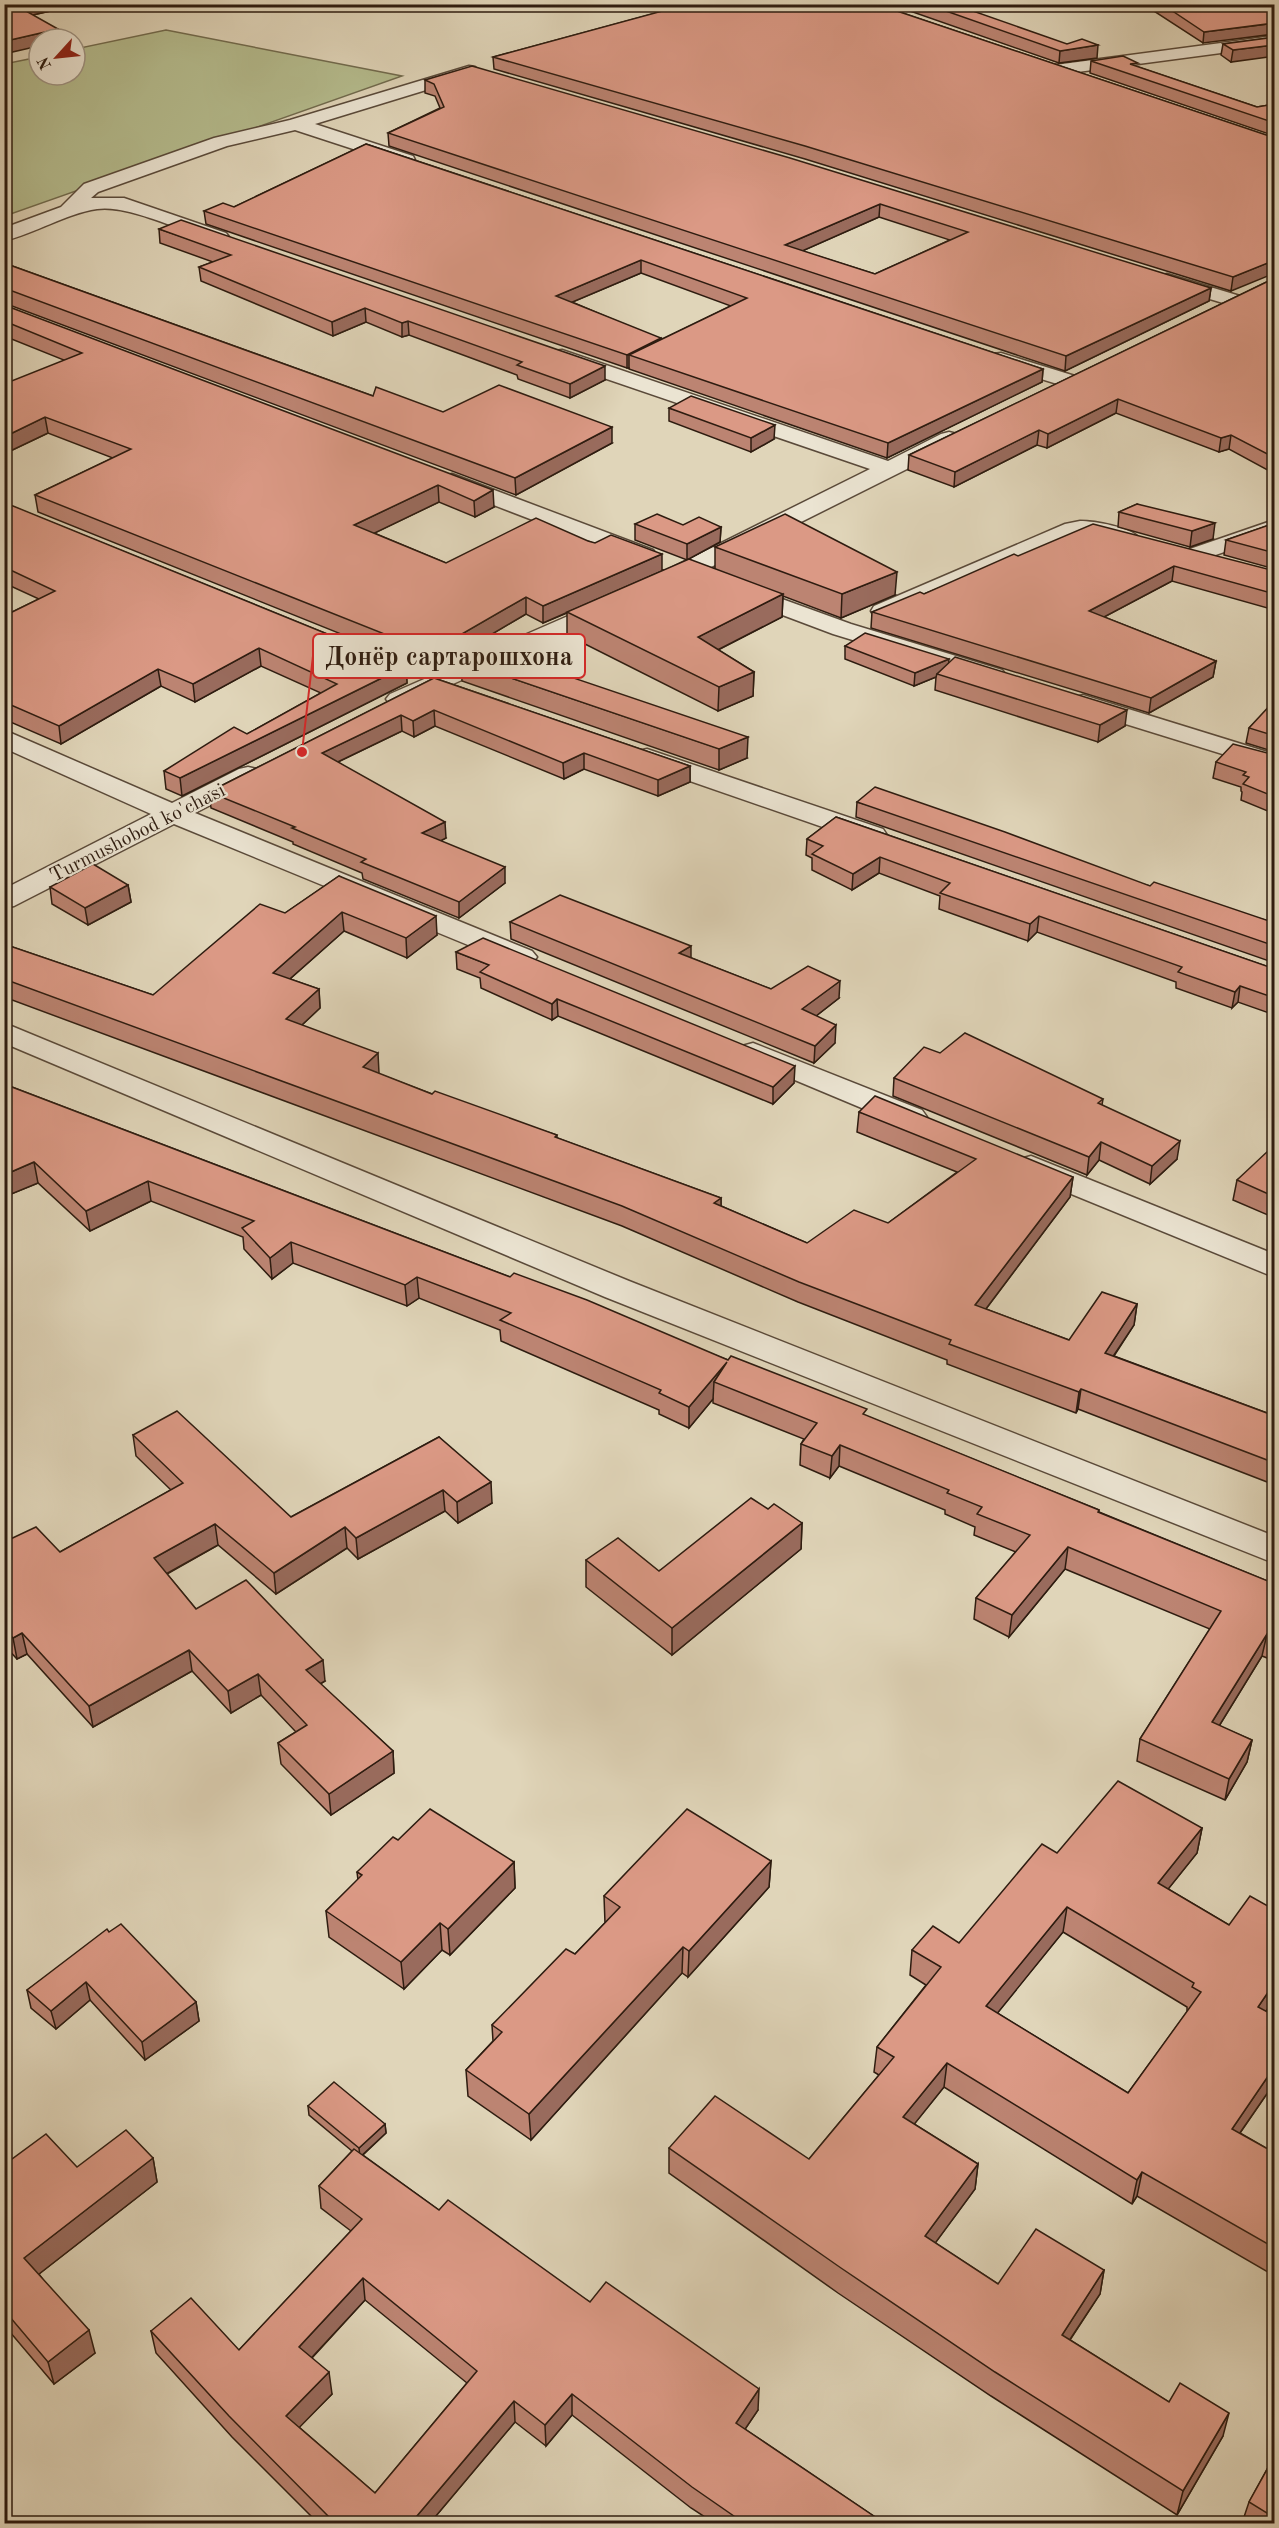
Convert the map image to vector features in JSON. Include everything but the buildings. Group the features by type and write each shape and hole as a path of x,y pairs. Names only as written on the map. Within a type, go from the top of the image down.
{"street":[{"path":"1055,70 1275,42"},
{"path":"1033,62 1094,83"},
{"path":"68,210 91,188 221,142 296,124 478,71"},
{"path":"296,124 429,168"},
{"path":"4,235 68,210 96,203 117,202 239,244"},
{"path":"1155,276 1244,295 1202,316"},
{"path":"540,348 888,468"},
{"path":"977,351 1078,376 1036,397"},
{"path":"381,708 422,678 634,594 706,578 888,468 973,427"},
{"path":"432,473 842,629 1013,681"},
{"path":"842,629 1082,527 1233,567"},
{"path":"1170,550 1275,527"},
{"path":"422,678 466,694"},
{"path":"1058,695 1275,762"},
{"path":"4,738 172,813 547,967"},
{"path":"624,748 893,842"},
{"name":"Turmushobod ko'chasi","path":"4,900 266,766"},
{"path":"4,1032 617,1289 1275,1550"},
{"path":"723,1040 933,1126"},
{"path":"1010,1158 1275,1266"}],"green space":[{"path":"166,30 402,76 5,216 4,64 27,59 27,87 87,87 87,46"}],"place":[{"name":"Донёр сартарошхона","path":"302,752"}]}
